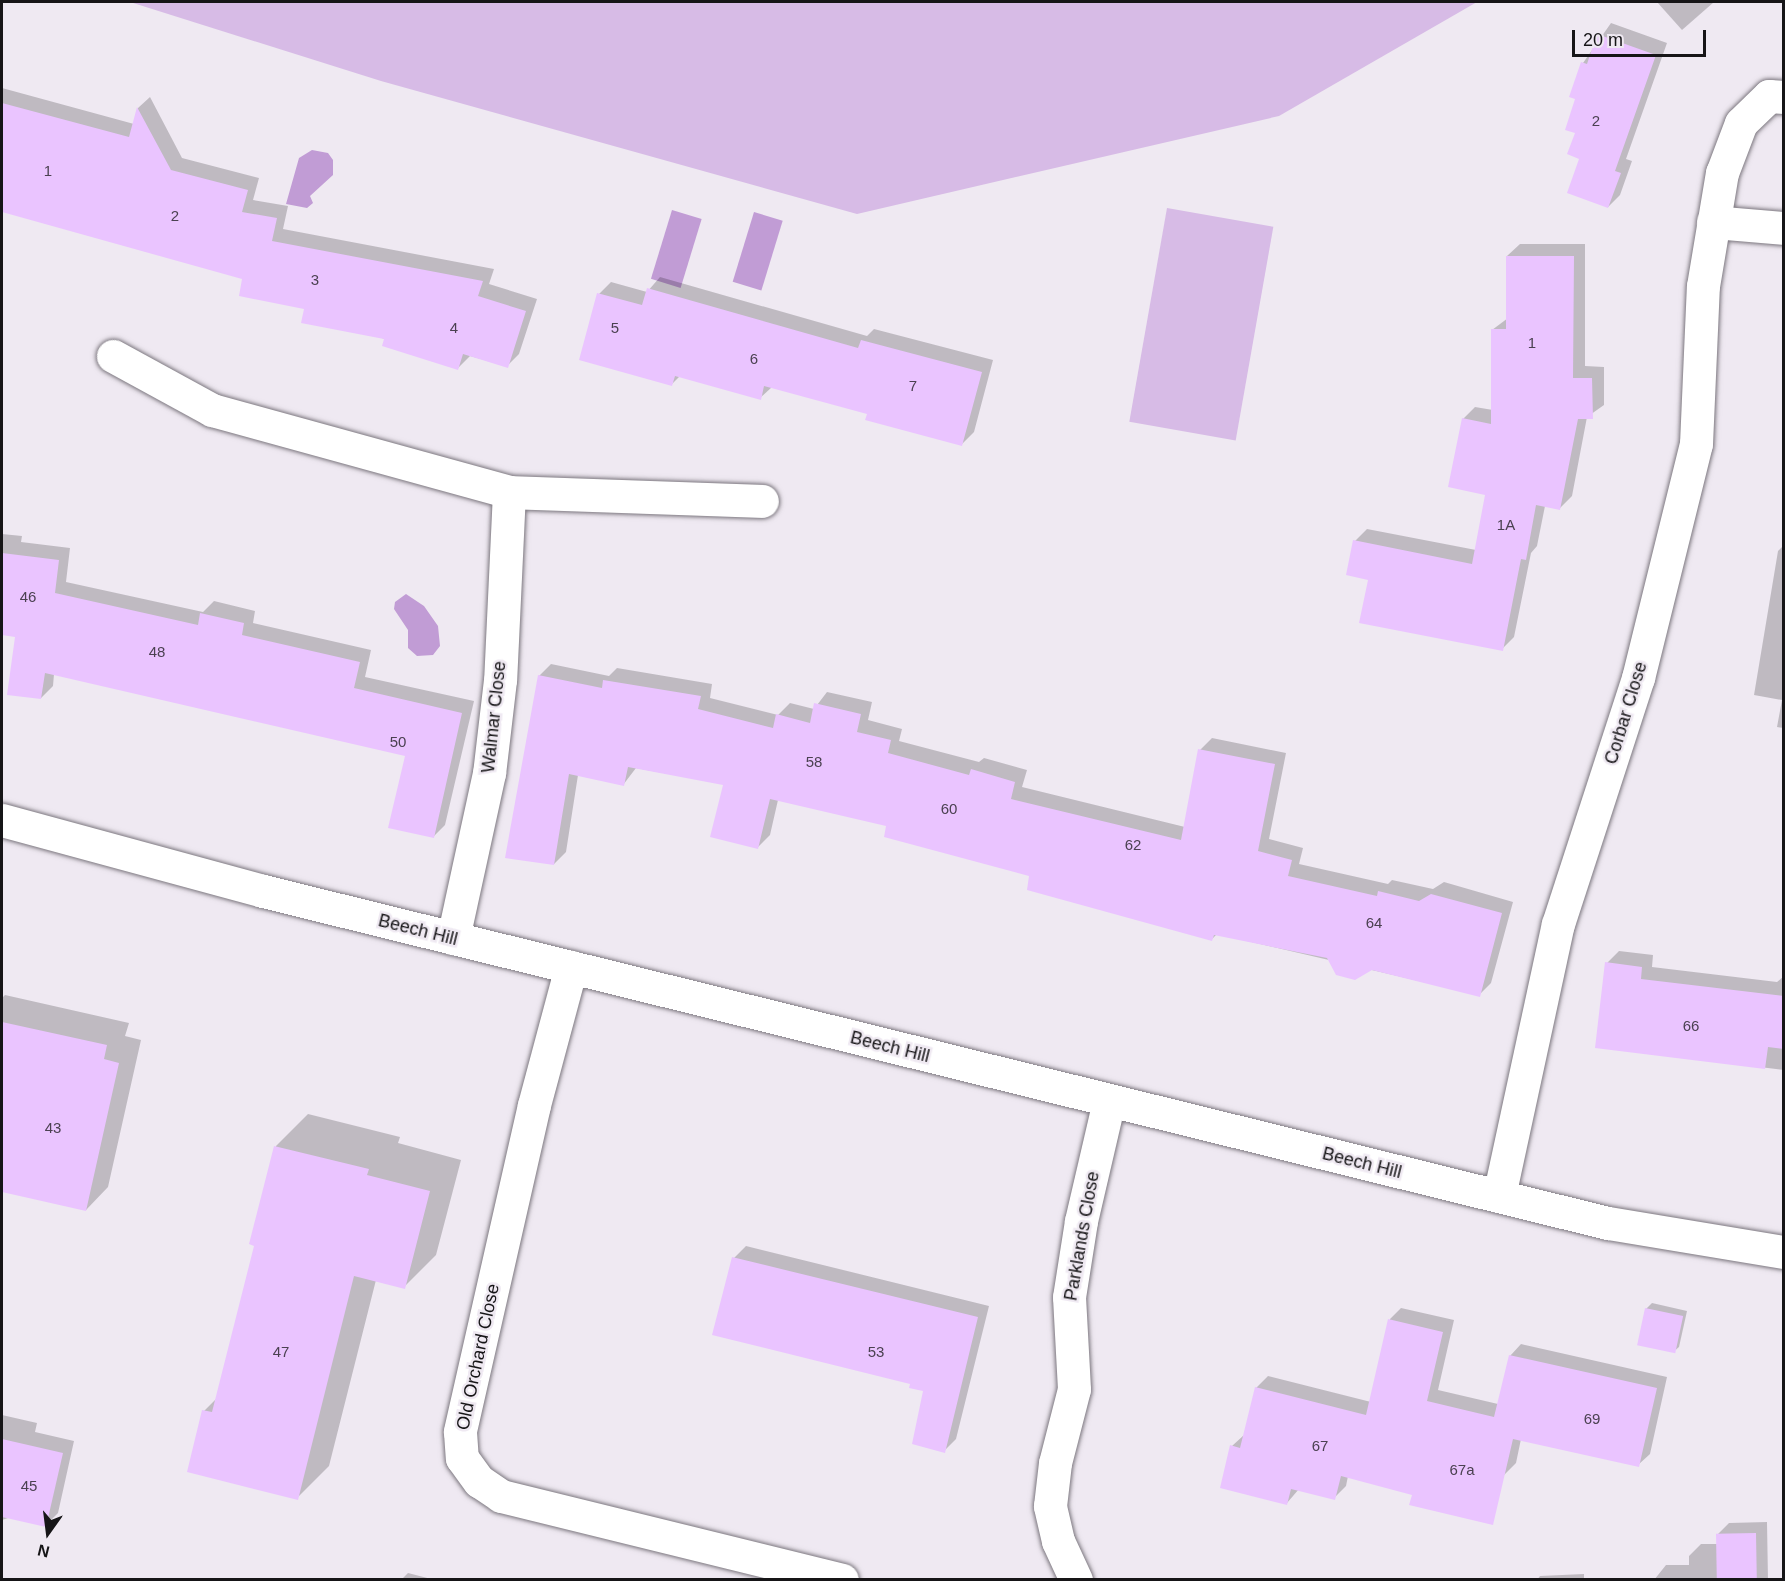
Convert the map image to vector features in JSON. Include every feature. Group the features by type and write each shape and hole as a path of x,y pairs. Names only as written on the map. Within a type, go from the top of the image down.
{"street":[{"name":"Corbar Close","path":"1499,1196 1558,924 1638,678 1696,444 1703,286 1722,172 1741,123 1769,96 1784,97"},
{"path":"1713,222 1784,228"},
{"path":"113,356 212,410 509,492 762,501"},
{"name":"Walmar Close","path":"453,938 489,773 500,680 509,492"},
{"name":"Beech Hill","path":"2,820 188,872 1608,1223 1784,1252"},
{"name":"Old Orchard Close","path":"571,967 534,1105 460,1432 462,1458 479,1481 501,1496 842,1580"},
{"name":"Parklands Close","path":"1076,1580 1058,1541 1050,1506 1055,1463 1074,1389 1069,1297 1081,1221 1109,1101"}],"shaded area":[{"path":"130,2 1477,2 1279,116 857,214 381,81"},
{"path":"312,150 328,153 333,160 333,175 310,196 313,203 307,208 286,204 299,158"},
{"path":"1167,208 1273,227 1236,440 1129,422"},
{"path":"672,210 702,219 681,288 651,279"},
{"path":"754,212 783,221 761,291 733,282"},
{"path":"406,594 424,606 438,626 440,646 433,655 417,656 408,648 408,630 394,609 395,602"}],"building":[{"path":"1597,34 1656,55 1615,171 1621,173 1608,208 1567,193 1579,159 1567,154 1575,133 1565,130 1575,99 1569,97 1581,62 1587,64"},
{"path":"2,103 129,137 137,107 171,170 248,190 242,212 277,218 272,241 483,281 478,296 526,311 508,368 463,354 458,370 382,346 384,339 301,323 304,309 239,296 242,279 2,212"},
{"path":"1506,256 1574,256 1573,378 1592,378 1593,419 1578,419 1560,510 1536,505 1526,560 1521,559 1503,651 1359,623 1368,580 1346,575 1353,540 1472,564 1485,495 1448,487 1462,418 1491,424 1491,329 1506,329"},
{"path":"647,288 858,348 861,340 982,372 962,446 865,420 867,414 764,386 761,400 675,376 672,386 579,360 597,293 642,305"},
{"path":"2,553 59,560 55,593 198,625 200,613 244,623 242,635 360,662 354,688 462,713 434,838 388,828 405,756 45,673 41,699 7,695 15,637 2,635"},
{"path":"538,675 602,688 603,680 701,696 698,709 773,728 776,714 810,723 814,703 861,714 857,732 891,740 888,753 969,775 971,769 1015,782 1011,799 1181,840 1198,749 1275,764 1258,851 1292,860 1288,876 1377,896 1378,891 1419,901 1431,894 1502,913 1480,997 1372,970 1355,980 1336,975 1327,958 1214,935 1212,941 1027,890 1029,876 884,837 886,826 770,799 758,849 710,837 723,785 628,767 624,786 569,774 554,865 505,858"},
{"path":"1605,962 1642,967 1641,979 1784,996 1784,1049 1768,1047 1765,1069 1595,1048"},
{"path":"2,1022 107,1045 104,1059 119,1063 86,1211 2,1192"},
{"path":"274,1146 369,1169 367,1175 430,1191 405,1289 354,1276 298,1500 187,1472 202,1410 212,1412 254,1246 249,1244"},
{"path":"732,1257 978,1317 945,1453 912,1444 923,1391 909,1388 910,1384 712,1335"},
{"path":"1645,1308 1683,1316 1675,1353 1637,1345"},
{"path":"1388,1319 1443,1332 1427,1401 1494,1417 1509,1355 1657,1388 1639,1467 1513,1439 1493,1525 1409,1505 1412,1495 1341,1476 1335,1500 1291,1489 1287,1505 1220,1488 1230,1445 1240,1448 1255,1387 1366,1415"},
{"path":"2,1439 63,1453 46,1527 2,1517"},
{"path":"1756,1533 1757,1580 1717,1580 1716,1534"}]}
